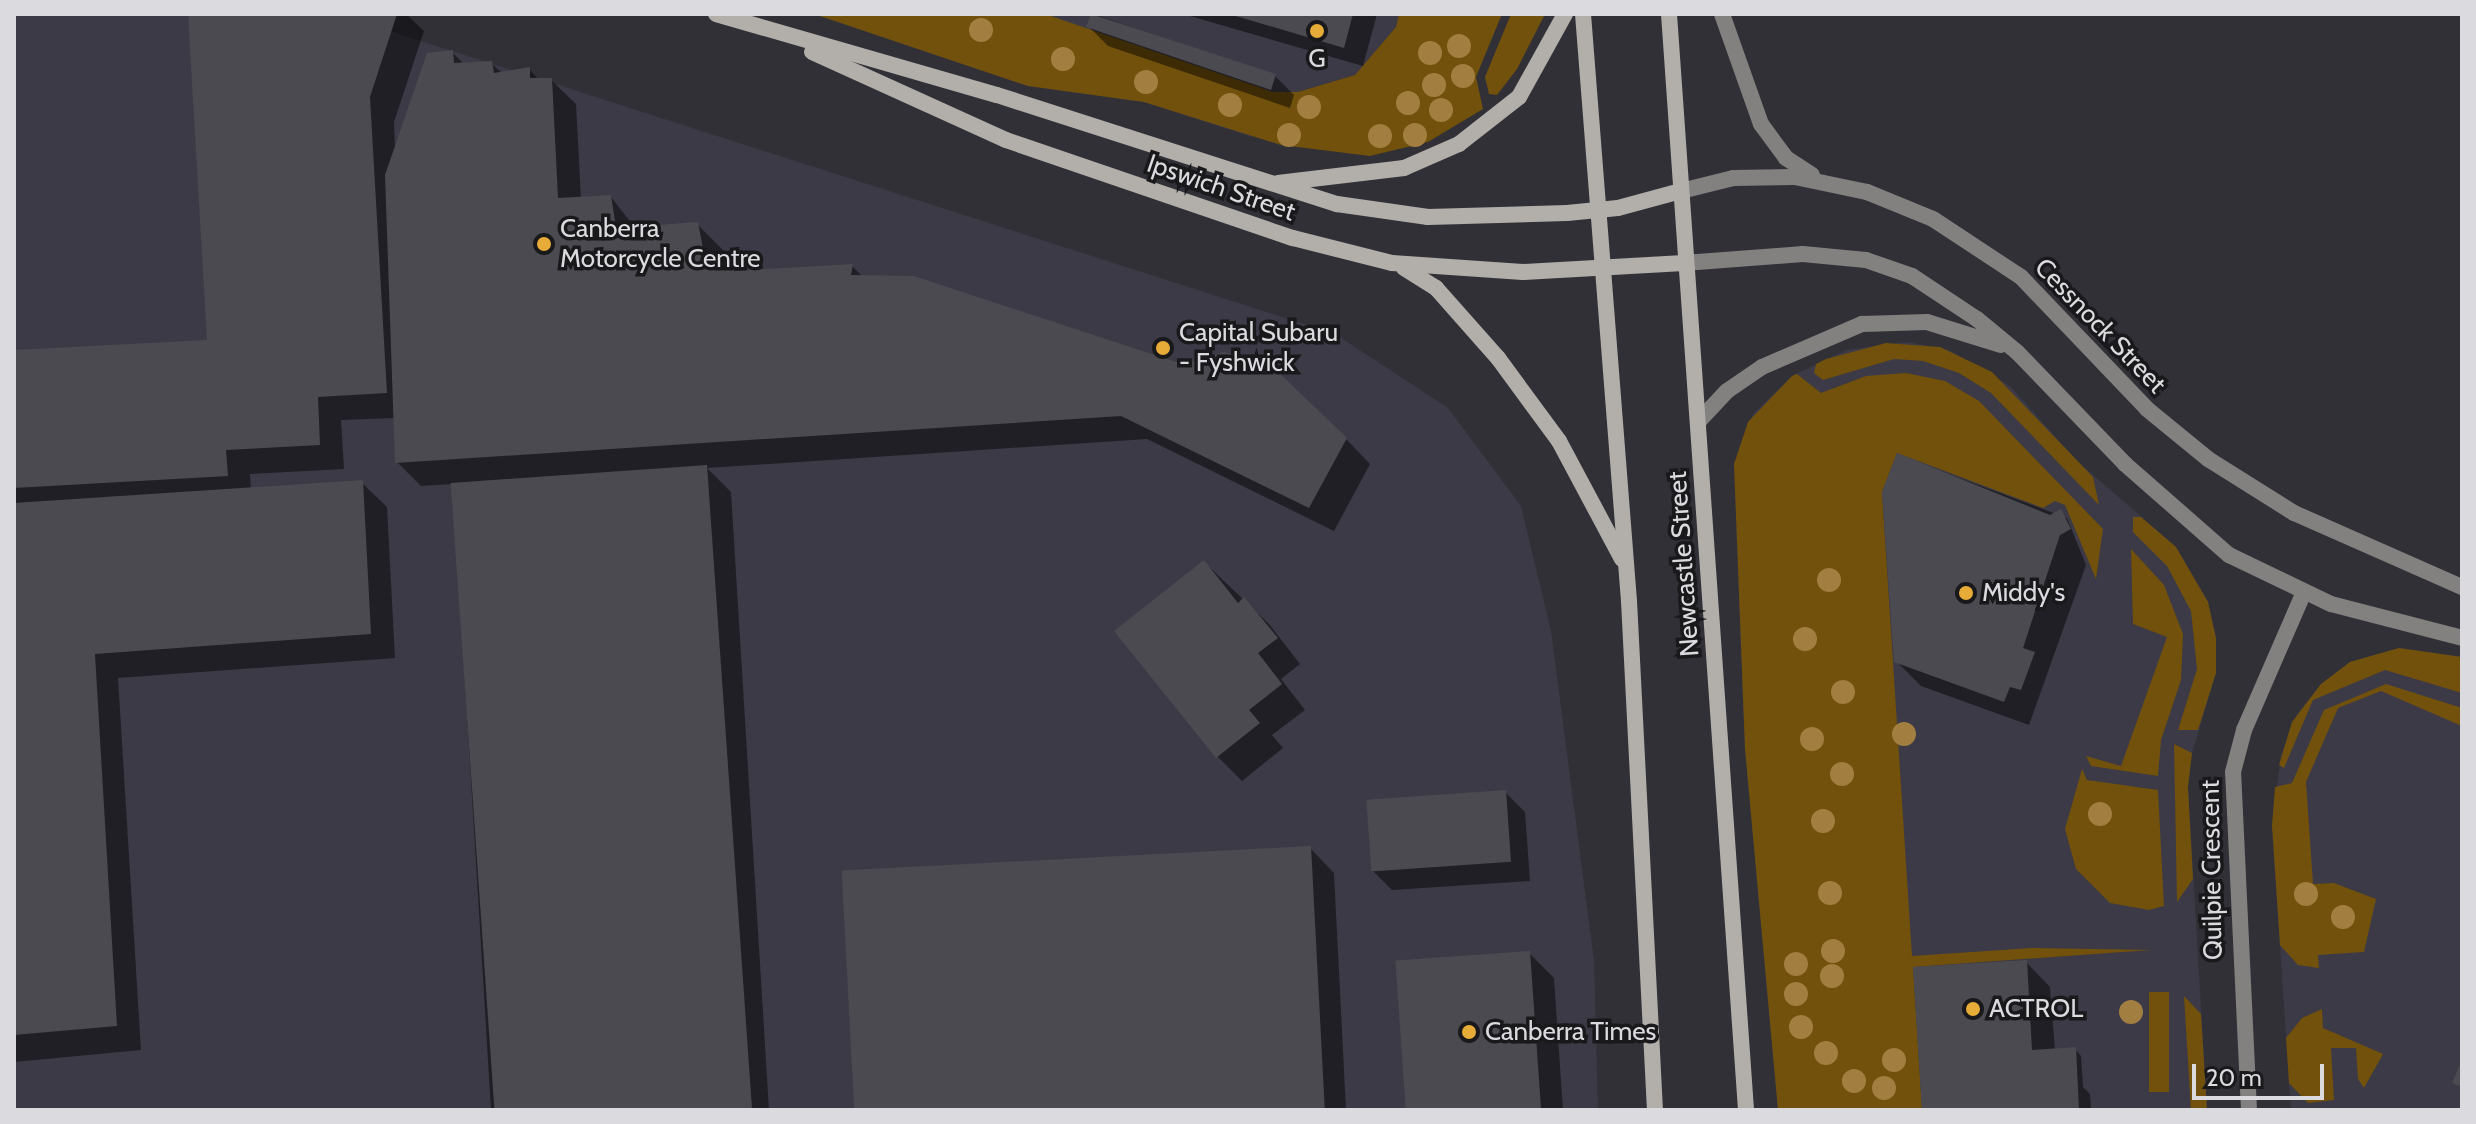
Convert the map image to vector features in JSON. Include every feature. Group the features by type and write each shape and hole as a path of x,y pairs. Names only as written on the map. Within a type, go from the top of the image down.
{"main road":[{"name":"Ipswich Street","path":"716,14 997,95 1337,204 1428,217 1597,211 1681,191"},
{"path":"1273,184 1404,168 1459,144 1519,97 1565,14"},
{"path":"1583,14 1627,568 1655,1110"},
{"name":"Newcastle Street","path":"1669,14 1684,263 1746,1110"},
{"name":"Ipswich Street","path":"770,32 1006,140 1293,238 1392,263 1523,272 1602,270 1684,263"},
{"path":"1392,263 1436,288 1498,358 1559,441 1627,568"}],"street":[{"path":"1722,14 1768,136 1799,168 1839,184"},
{"name":"Cessnock Street","path":"1681,191 1757,175 1839,184 1933,219 2021,277 2147,409 2254,490 2462,587"},
{"path":"1684,263 1772,253 1839,256 1891,267 1955,302 2017,352 2125,464 2212,542 2247,567 2303,594 2462,638"},
{"path":"1698,422 1727,391 1762,367 1862,324 1927,322 2017,352"},
{"name":"Quilpie Crescent","path":"2249,1110 2233,772 2244,730 2303,594"}],"shaded area":[{"path":"14,14 337,14 1335,334 1448,408 1521,506 1551,631 1594,961 1598,1110 14,1110"},
{"path":"814,14 1399,14 1396,27 1355,75 1298,92 1252,137 1144,102 1028,86"},
{"path":"814,14 1045,14 1273,92 1298,92 1355,75 1396,27 1399,14 1502,14 1476,77 1483,109 1428,142 1370,156 1281,145 1144,102 1028,86"},
{"path":"1511,14 1545,14 1517,69 1497,95 1489,94 1485,77"},
{"path":"1907,342 1949,350 2010,386 2077,461 2176,547 2208,602 2216,638 2216,673 2192,753 2188,787 2207,1110 1778,1110 1745,749 1734,464 1753,414 1792,376 1846,350"},
{"path":"1886,343 1940,347 1992,372 2093,477 2099,505 1991,393 1959,373 1923,361 1894,359 1823,380 1814,373 1816,364 1826,359"},
{"path":"1906,373 1945,381 1979,401 2103,529 2096,579 2065,505 2055,501 2043,508 1897,453 1882,492 1912,956 2032,948 2151,950 1913,967 1922,1110 1778,1110 1745,749 1734,464 1748,422 1792,376 1797,374 1821,393 1866,376"},
{"path":"2133,517 2141,517 2176,547 2208,602 2216,638 2216,673 2198,730 2178,730 2197,669 2191,611 2167,566 2133,532"},
{"path":"2131,549 2164,585 2183,634 2181,680 2161,740 2158,776 2091,766 2086,756 2121,766 2167,637 2133,624"},
{"path":"2399,648 2462,657 2462,1110 2291,1110 2272,826 2281,755 2297,714 2321,684 2350,662"},
{"path":"2399,648 2462,657 2462,693 2385,670 2313,700 2284,768 2279,765 2292,722 2321,684 2350,662"},
{"path":"2386,684 2462,708 2462,726 2381,691 2338,708 2306,782 2313,884 2334,883 2376,899 2364,952 2318,955 2319,968 2298,965 2280,945 2272,826 2275,787 2292,783 2324,710"},
{"path":"2174,744 2192,753 2188,787 2193,879 2177,902"},
{"path":"2082,769 2087,780 2158,790 2164,906 2149,910 2110,903 2076,869 2065,829"},
{"path":"2149,992 2169,992 2169,1092 2149,1092"},
{"path":"2184,996 2201,1014 2207,1110 2191,1110"},
{"path":"2322,1009 2323,1028 2383,1054 2364,1088 2358,1079 2356,1048 2331,1048 2334,1100 2308,1103 2289,1083 2286,1038 2302,1018"}],"building":[{"path":"188,14 397,14 370,97 387,393 318,397 320,445 226,450 228,476 14,488 14,350 207,340"},
{"path":"1091,14 1276,74 1271,90 1086,27"},
{"name":"G","path":"1229,14 1353,14 1344,48"},
{"name":"Canberra Motorcycle Centre","path":"453,50 454,63 492,61 494,73 530,67 530,78 552,78 558,198 611,195 616,228 698,222 705,259 732,260 734,271 853,264 851,275 914,276 1182,364 1224,352 1275,369 1347,438 1309,508 1121,416 395,463 385,175 427,53"},
{"name":"Middy's","path":"1897,453 2050,515 2061,509 2071,529 2060,535 2023,648 2035,652 2021,690 2010,687 2004,702 1894,662 1882,492"},
{"path":"707,465 752,1109 494,1110 451,483"},
{"path":"363,480 371,634 95,654 117,1026 14,1035 14,503"},
{"path":"1204,560 1238,603 1244,597 1278,638 1258,653 1282,684 1249,710 1260,723 1216,758 1114,631"},
{"path":"1506,790 1511,862 1371,872 1366,800"},
{"path":"1311,846 1325,1110 854,1110 842,871"},
{"name":"Canberra Times","path":"1530,951 1541,1110 1406,1110 1395,960"},
{"name":"ACTROL","path":"2027,960 2032,1050 2076,1047 2079,1110 1922,1110 1913,967"},
{"path":"2462,1060 2462,1087 2452,1083"}],"place":[{"name":"G","path":"1317,31"},
{"name":"Canberra Motorcycle Centre","path":"544,244"},
{"name":"Capital Subaru - Fyshwick","path":"1163,348"},
{"name":"Middy's","path":"1966,593"},
{"name":"ACTROL","path":"1973,1009"},
{"name":"Canberra Times","path":"1469,1032"}]}
